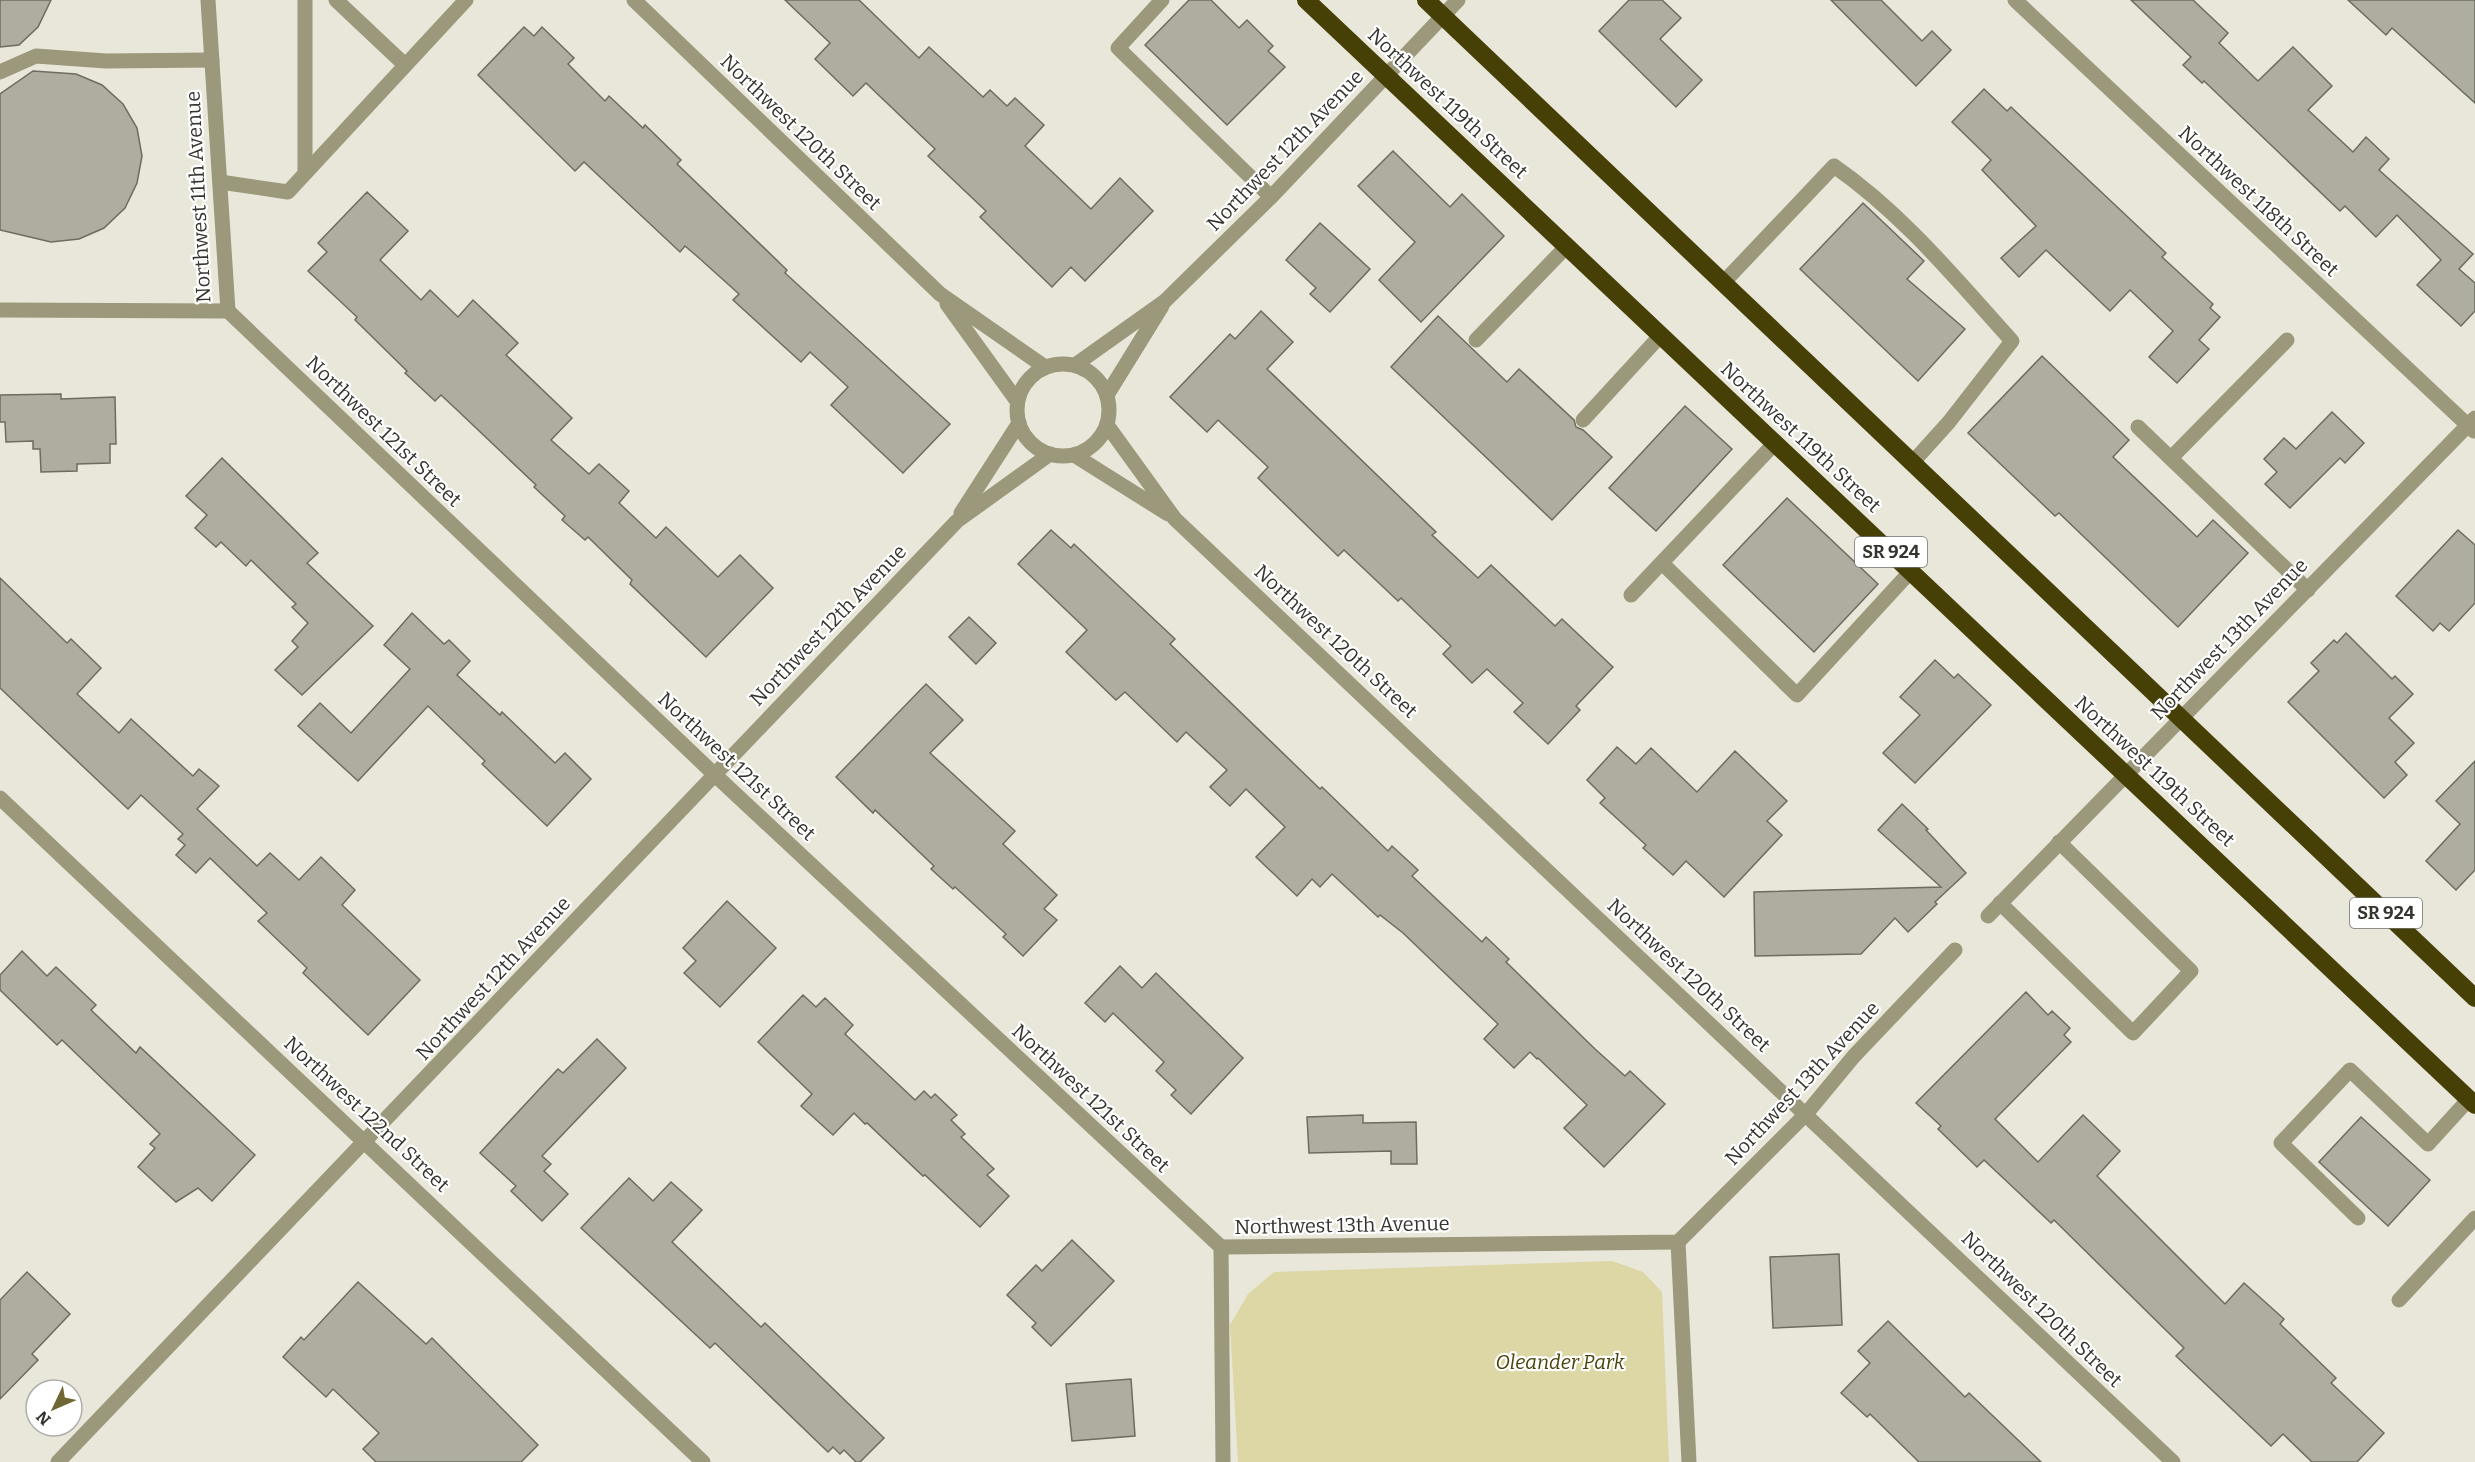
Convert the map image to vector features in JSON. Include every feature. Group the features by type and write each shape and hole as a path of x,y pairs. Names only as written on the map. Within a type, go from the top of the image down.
{"highway":[{"name":"Northwest 119th Street","path":"1306,0 2472,1102"},
{"name":"SR 924","path":"1426,0 2475,998"}],"street":[{"name":"Northwest 11th Avenue","path":"0,310 228,311 208,0"},
{"path":"305,0 305,173"},
{"path":"336,0 405,65"},
{"path":"220,182 288,192 466,0"},
{"name":"Northwest 120th Street","path":"633,0 940,294 1045,367"},
{"path":"1162,0 1118,48 1271,197"},
{"name":"Northwest 12th Avenue","path":"1075,365 1165,301 1271,197 1458,0"},
{"name":"Northwest 118th Street","path":"2015,0 2473,425"},
{"path":"0,72 36,56 106,61 212,60"},
{"path":"1723,282 1834,166 1869,190 1908,227 2012,341 1949,422 1912,463"},
{"path":"1476,340 1567,246"},
{"name":"Northwest 120th Street","path":"940,294 1017,400"},
{"name":"Northwest 12th Avenue","path":"1107,395 1165,301"},
{"name":"Northwest 121st Street","path":"228,311 714,774 1221,1247"},
{"path":"1583,420 1661,335"},
{"path":"2171,458 2287,340"},
{"path":"1059,363 1075,365 1089,371 1100,381 1107,395 1110,410 1107,425 1094,444 1074,455 1050,454 1030,443 1019,423 1017,400 1023,386 1032,375 1045,367 1059,363"},
{"name":"Northwest 12th Avenue","path":"957,521 1019,423"},
{"name":"Northwest 120th Street","path":"1107,425 1175,519 2173,1462"},
{"name":"Northwest 13th Avenue","path":"1988,916 2125,773 2181,720 2473,425"},
{"path":"2138,427 2308,590"},
{"path":"1631,595 1775,443"},
{"name":"Northwest 12th Avenue","path":"58,1462 957,521 1050,454"},
{"name":"Northwest 120th Street","path":"1074,455 1175,519"},
{"path":"1662,563 1797,695 1911,571"},
{"name":"Northwest 122nd Street","path":"0,798 703,1462"},
{"path":"2000,903 2133,1033 2192,971 2059,842"},
{"name":"Northwest 13th Avenue","path":"1223,1462 1221,1247 1678,1242 1806,1114 1854,1056 1955,950"},
{"path":"2358,1218 2282,1143 2350,1070 2428,1144 2472,1102"},
{"path":"2399,1300 2472,1228"},
{"path":"1678,1242 1689,1462"}],"green space":[{"name":"Oleander Park","path":"1612,1261 1643,1272 1662,1292 1669,1462 1238,1462 1230,1325 1248,1294 1274,1272"}],"building":[{"path":"0,0 51,0 38,27 19,45 0,47"},
{"path":"785,0 859,0 919,58 929,47 983,97 990,90 1007,106 1015,98 1044,125 1025,146 1091,209 1120,178 1153,211 1085,281 1071,267 1052,287 980,217 986,211 928,156 935,149 866,83 853,96 815,59 830,43"},
{"path":"1189,0 1211,0 1239,28 1247,20 1273,46 1268,51 1285,67 1227,125 1145,45"},
{"path":"1629,0 1662,0 1681,18 1660,39 1702,80 1676,107 1599,31"},
{"path":"1831,0 1881,0 1922,41 1932,31 1951,50 1916,86"},
{"path":"2131,0 2193,0 2228,33 2219,43 2258,81 2293,47 2332,86 2308,110 2353,152 2366,137 2389,159 2379,170 2473,254 2459,269 2475,283 2475,311 2461,326 2417,285 2441,260 2397,215 2376,237 2345,206 2340,211 2204,81 2202,83 2183,65 2191,57"},
{"path":"2348,0 2475,0 2475,103 2392,28 2386,35"},
{"path":"524,27 534,36 542,27 574,58 568,64 605,101 609,96 643,128 645,125 681,160 677,164 787,270 785,273 950,424 903,473 831,405 848,387 810,352 801,362 733,300 739,294 699,258 685,246 680,252 584,162 575,171 478,75"},
{"path":"33,71 76,74 102,85 123,104 137,128 142,156 137,183 125,208 104,228 79,239 51,242 0,230 0,94"},
{"path":"1984,89 2007,111 2011,107 2166,253 2162,257 2213,304 2210,308 2220,317 2199,340 2209,349 2177,383 2149,357 2173,331 2130,290 2110,311 2046,250 2019,277 2001,258 2036,226 1982,170 1991,160 1952,122"},
{"path":"1393,151 1450,207 1462,194 1504,236 1421,322 1379,280 1415,242 1358,186"},
{"path":"367,192 408,231 380,260 421,300 430,290 458,317 473,300 518,343 506,355 572,418 551,440 589,474 599,464 629,491 619,503 656,538 666,527 718,577 740,555 773,588 706,657 630,584 632,580 588,537 585,540 562,520 565,516 534,487 536,485 456,409 441,395 435,401 405,373 407,371 355,320 357,317 308,271 327,252 318,243"},
{"path":"1863,203 1924,261 1907,279 1965,329 1918,381 1800,269"},
{"path":"1320,223 1370,269 1330,312 1310,294 1316,288 1286,260"},
{"path":"1261,311 1293,342 1267,369 1436,532 1432,535 1478,578 1491,565 1555,626 1562,619 1613,667 1576,706 1580,710 1548,744 1514,712 1523,703 1487,669 1472,683 1443,654 1451,646 1401,598 1398,601 1344,550 1338,556 1258,478 1268,467 1218,420 1207,432 1170,397 1230,334 1235,339"},
{"path":"1438,316 1507,382 1519,369 1574,420 1576,427 1583,430 1612,457 1552,520 1391,367"},
{"path":"2042,356 2129,440 2113,457 2197,537 2213,520 2248,553 2178,627 2059,513 2055,516 1968,433"},
{"path":"61,394 61,399 115,397 116,444 110,444 110,463 77,464 77,471 41,472 40,449 33,449 33,441 6,442 5,422 0,422 0,395"},
{"path":"1685,406 1732,449 1656,531 1609,488"},
{"path":"2332,412 2364,443 2345,463 2340,458 2290,508 2265,484 2277,472 2264,459 2284,438 2296,449"},
{"path":"222,458 318,553 307,563 373,626 302,695 275,670 298,647 292,641 308,623 292,607 296,604 251,560 246,566 221,542 216,547 195,528 207,515 186,496"},
{"path":"1787,498 1878,584 1814,652 1723,565"},
{"path":"1051,530 1071,548 1074,544 1175,639 1170,644 1320,789 1322,787 1388,851 1392,846 1418,870 1412,876 1482,942 1486,937 1509,959 1506,962 1595,1049 1625,1076 1630,1071 1665,1104 1604,1167 1564,1128 1587,1105 1538,1058 1530,1052 1514,1068 1484,1039 1498,1024 1403,933 1380,915 1378,917 1332,874 1320,887 1312,879 1297,896 1256,857 1285,827 1246,789 1230,806 1210,787 1227,770 1186,732 1177,742 1125,692 1116,700 1066,652 1087,630 1018,564"},
{"path":"2458,530 2475,545 2475,603 2449,631 2440,623 2433,631 2396,596"},
{"path":"0,578 67,643 71,639 101,668 77,694 119,733 131,719 193,776 199,769 219,786 197,809 257,866 270,853 299,880 321,857 355,890 342,905 420,980 368,1035 303,973 307,968 258,921 267,913 210,858 196,873 176,855 185,845 178,839 183,834 141,795 128,809 0,688"},
{"path":"412,613 444,644 449,640 470,661 457,675 500,715 502,712 555,763 565,753 591,779 547,826 482,764 485,761 428,706 358,781 298,726 320,703 351,733 410,669 384,645"},
{"path":"969,617 996,643 976,664 949,637"},
{"path":"2346,633 2392,679 2395,676 2413,694 2389,718 2414,743 2395,762 2407,775 2384,798 2288,702 2319,671 2311,663 2334,640 2337,643"},
{"path":"1935,660 1954,678 1958,674 1991,705 1915,783 1883,753 1920,715 1900,697"},
{"path":"926,684 963,720 930,753 1015,831 1003,844 1057,895 1044,909 1057,920 1023,956 1003,937 1006,934 955,887 953,889 931,869 934,866 836,777"},
{"path":"1617,747 1636,764 1651,748 1697,792 1735,751 1787,801 1767,821 1782,835 1724,897 1686,861 1673,875 1643,848 1646,845 1600,803 1605,798 1587,780"},
{"path":"2475,761 2475,870 2456,890 2426,861 2460,824 2436,801"},
{"path":"1902,804 1928,829 1926,830 1966,873 1935,902 1937,904 1908,932 1895,918 1861,954 1755,956 1754,892 1941,887 1878,830"},
{"path":"727,901 776,948 720,1007 684,973 696,961 683,948"},
{"path":"22,951 47,976 56,967 96,1005 91,1010 136,1053 140,1047 255,1155 212,1201 198,1188 176,1202 138,1167 155,1148 150,1144 160,1134 62,1040 57,1045 0,990 0,975"},
{"path":"1120,966 1142,988 1156,973 1243,1058 1191,1114 1171,1095 1176,1090 1156,1071 1164,1062 1113,1013 1105,1022 1085,1003"},
{"path":"2026,992 2048,1015 2052,1011 2070,1028 2064,1035 2071,1042 1995,1119 2038,1162 2083,1115 2120,1151 2097,1176 2225,1304 2244,1283 2284,1319 2280,1324 2336,1378 2331,1383 2384,1433 2357,1462 2312,1462 2283,1434 2271,1446 2176,1356 2184,1348 2054,1220 2051,1223 1984,1160 1977,1167 1938,1129 1941,1126 1916,1103"},
{"path":"803,995 816,1007 825,998 853,1025 845,1034 915,1100 924,1091 931,1098 935,1094 957,1115 951,1120 965,1134 961,1137 994,1169 987,1175 1009,1196 980,1227 854,1113 833,1135 801,1106 812,1094 758,1042"},
{"path":"597,1039 626,1068 542,1156 551,1164 544,1171 568,1194 542,1221 511,1191 516,1186 480,1153 558,1069 563,1073"},
{"path":"1363,1115 1363,1123 1416,1122 1417,1164 1391,1164 1391,1151 1309,1153 1307,1117"},
{"path":"2361,1117 2430,1180 2388,1226 2319,1162"},
{"path":"629,1178 653,1201 671,1182 702,1210 672,1242 761,1327 765,1323 884,1438 860,1462 856,1462 844,1450 840,1454 833,1447 828,1452 715,1343 710,1348 581,1228"},
{"path":"1072,1240 1114,1281 1051,1346 1032,1327 1036,1323 1007,1295 1036,1265 1042,1271"},
{"path":"1839,1254 1842,1325 1773,1328 1770,1257"},
{"path":"27,1272 70,1314 32,1354 38,1360 0,1399 0,1300"},
{"path":"358,1282 426,1344 432,1338 538,1445 521,1462 376,1462 363,1449 379,1433 333,1389 326,1397 283,1357 301,1337 304,1340"},
{"path":"1888,1321 1965,1397 1969,1393 2041,1462 1919,1462 1870,1414 1867,1417 1841,1393 1870,1363 1858,1351"},
{"path":"1131,1379 1135,1436 1072,1441 1066,1384"}]}
